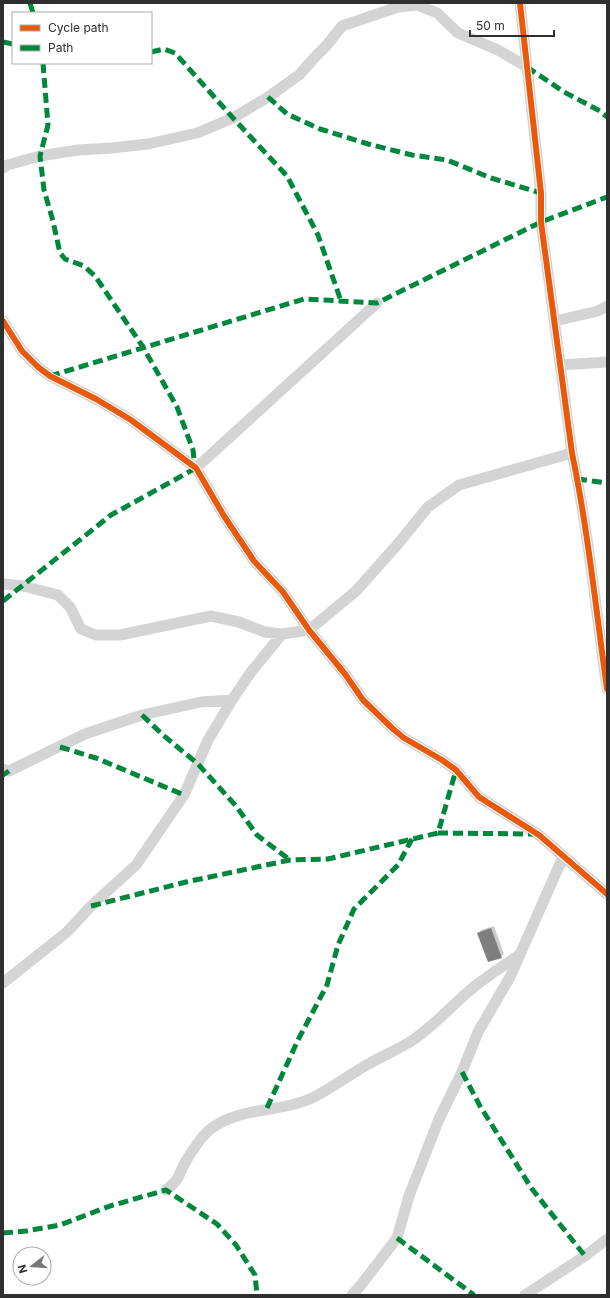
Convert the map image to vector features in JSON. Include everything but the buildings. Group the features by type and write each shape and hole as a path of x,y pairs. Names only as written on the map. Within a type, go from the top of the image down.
{"street":[{"path":"520,3 541,193 541,222 572,453 591,571 607,689"},
{"path":"3,168 7,165 40,156 78,150 148,144 196,133 233,118 268,97 299,75 327,45 342,26 398,7 417,5 438,13 458,33 498,50 527,67"},
{"path":"196,468 377,303"},
{"path":"555,321 598,311 607,306"},
{"path":"3,322 22,351 38,367 50,376 96,399 131,420 196,468 224,516 254,562 283,592 309,630 364,700 393,729 404,738 456,770 479,797 539,834 563,857 607,894"},
{"path":"561,365 607,362"},
{"path":"3,584 22,586 58,595 70,607 81,629 96,635 120,635 211,616 239,622 265,632 282,634 309,630 356,591 428,507 459,485 572,453"},
{"path":"3,983 67,932 91,906 136,865 184,794 208,740 232,700 251,672 282,634"},
{"path":"3,769 9,771 84,734 142,715 201,702 232,700"},
{"path":"352,1295 397,1238 409,1196 439,1119 462,1072 478,1032 510,978 563,857"},
{"path":"166,1190 174,1184 185,1162 210,1129 220,1122 267,1108 294,1104 315,1097 360,1069 413,1040 474,987 519,955"},
{"path":"525,1295 607,1239"}],"marked path":[{"path":"30,3 33,12"},
{"path":"3,42 12,44"},
{"path":"152,52 164,49 175,53 287,176 318,235 341,301"},
{"path":"43,64 48,125 40,156 44,190 60,253 65,259 84,266 95,276 143,347 177,407 193,450 194,459 192,464"},
{"path":"527,67 564,92 600,111 607,117"},
{"path":"268,97 287,114 320,129 368,144 412,155 447,160 491,178 541,193"},
{"path":"50,376 304,299 377,303 541,222 607,197"},
{"path":"3,601 111,515 196,468"},
{"path":"577,479 607,483"},
{"path":"142,715 163,735 198,764 236,806 257,835 290,860"},
{"path":"60,747 96,758 184,795"},
{"path":"91,906 186,882 290,860 328,859 438,833 456,770"},
{"path":"3,775 9,771"},
{"path":"438,833 535,834"},
{"path":"267,1108 298,1040 327,985 338,945 354,909 398,865 412,839"},
{"path":"462,1072 480,1106 532,1189 585,1256"},
{"path":"3,1233 26,1231 60,1225 110,1206 166,1190 217,1224 236,1245 255,1275 257,1295"},
{"path":"397,1238 474,1295"}],"cycle path":[{"path":"520,3 541,193 541,222 572,453 587,541 607,689"},
{"path":"3,321 22,351 38,367 50,376 96,399 131,420 196,468 224,516 254,561 283,592 309,630 345,674 363,700 393,729 404,738 456,770 479,797 539,835 607,894"}]}
